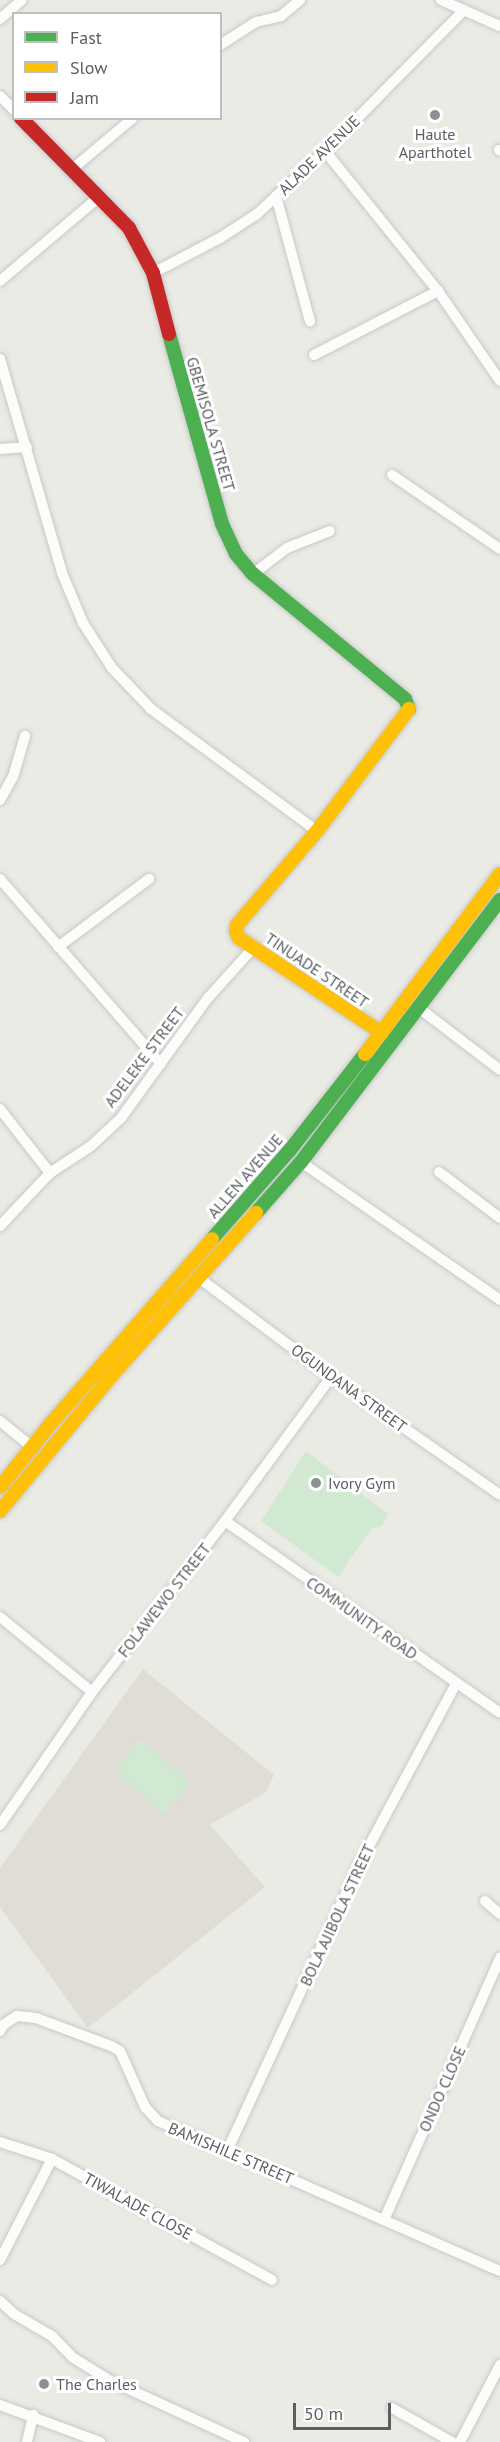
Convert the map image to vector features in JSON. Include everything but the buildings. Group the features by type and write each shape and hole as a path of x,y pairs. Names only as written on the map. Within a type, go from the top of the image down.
{"main road":[{"name":"GBEMISOLA STREET","path":"23,120 70,171 129,228 153,273 222,524 236,554 253,574 405,699 410,708 317,831"},
{"name":"TINUADE STREET","path":"317,831 237,925 236,932 239,938 382,1033"},
{"name":"ALLEN AVENUE","path":"0,1486 32,1446 290,1150 382,1033 500,874"},
{"name":"ALLEN AVENUE","path":"0,1511 112,1375 301,1162 500,900"}],"street":[{"path":"0,20 22,0"},
{"path":"222,44 256,22 281,16 300,0"},
{"path":"441,0 500,26"},
{"name":"ALADE AVENUE","path":"153,273 240,225 276,196 325,151 464,10"},
{"path":"0,96 12,108"},
{"path":"70,171 131,120"},
{"path":"325,151 438,291 500,381"},
{"path":"276,196 310,321"},
{"path":"0,281 99,197"},
{"path":"314,355 438,291"},
{"path":"0,359 63,573 83,623 112,668 151,709 317,831"},
{"path":"0,449 27,447"},
{"path":"392,475 500,549"},
{"path":"253,574 287,548 330,531"},
{"path":"0,800 13,777 25,736"},
{"path":"0,879 161,1064"},
{"path":"58,947 149,879"},
{"name":"ADELEKE STREET","path":"0,1227 50,1173 91,1146 121,1118 208,998 254,947"},
{"path":"419,1008 500,1070"},
{"path":"0,1109 50,1173"},
{"path":"301,1162 500,1300"},
{"path":"439,1172 500,1218"},
{"name":"OGUNDANA STREET","path":"199,1278 331,1377 500,1495"},
{"name":"FOLAWEWO STREET","path":"0,1825 92,1692 225,1521 331,1377"},
{"path":"0,1421 32,1446"},
{"name":"COMMUNITY ROAD","path":"225,1521 500,1713"},
{"path":"0,1617 92,1692"},
{"name":"BOLA AJIBOLA STREET","path":"227,2151 361,1861 456,1684"},
{"path":"485,1901 500,1914"},
{"name":"ONDO CLOSE","path":"384,2220 500,1958"},
{"name":"BAMISHILE STREET","path":"0,2031 3,2025 17,2016 36,2018 111,2046 124,2059 145,2107 158,2121 500,2271"},
{"name":"TIWALADE CLOSE","path":"0,2142 52,2158 272,2280"},
{"path":"0,2260 52,2158"},
{"path":"0,2301 14,2314 52,2336 72,2356 109,2380 244,2442"},
{"path":"460,2442 500,2365"},
{"path":"0,2405 33,2415 100,2442"},
{"path":"392,2408 452,2442"},
{"path":"27,2442 33,2415"}],"shaded area":[{"path":"143,1669 274,1775 266,1792 210,1825 265,1887 88,2028 0,1907 0,1868"}],"green space":[{"name":"Ivory Gym","path":"306,1451 388,1514 381,1527 372,1528 338,1577 261,1521"},
{"path":"140,1739 191,1783 164,1814 114,1770"}],"traffic: fast":[{"path":"169,334 222,524 236,554 253,574 405,699 409,709"},
{"path":"256,1213 301,1162 500,900"},
{"path":"212,1239 290,1150 365,1054"}],"traffic: slow":[{"path":"382,1033 239,938 236,931 237,925 317,831 409,709"},
{"path":"365,1054 500,874"},
{"path":"0,1511 112,1375 256,1213"},
{"path":"0,1487 52,1422 212,1239"}],"traffic: jam":[{"path":"23,120 129,228 153,273 169,334"}],"place":[{"name":"Haute Aparthotel","path":"435,115"},
{"name":"Ivory Gym","path":"316,1483"},
{"name":"The Charles","path":"44,2384"}]}
